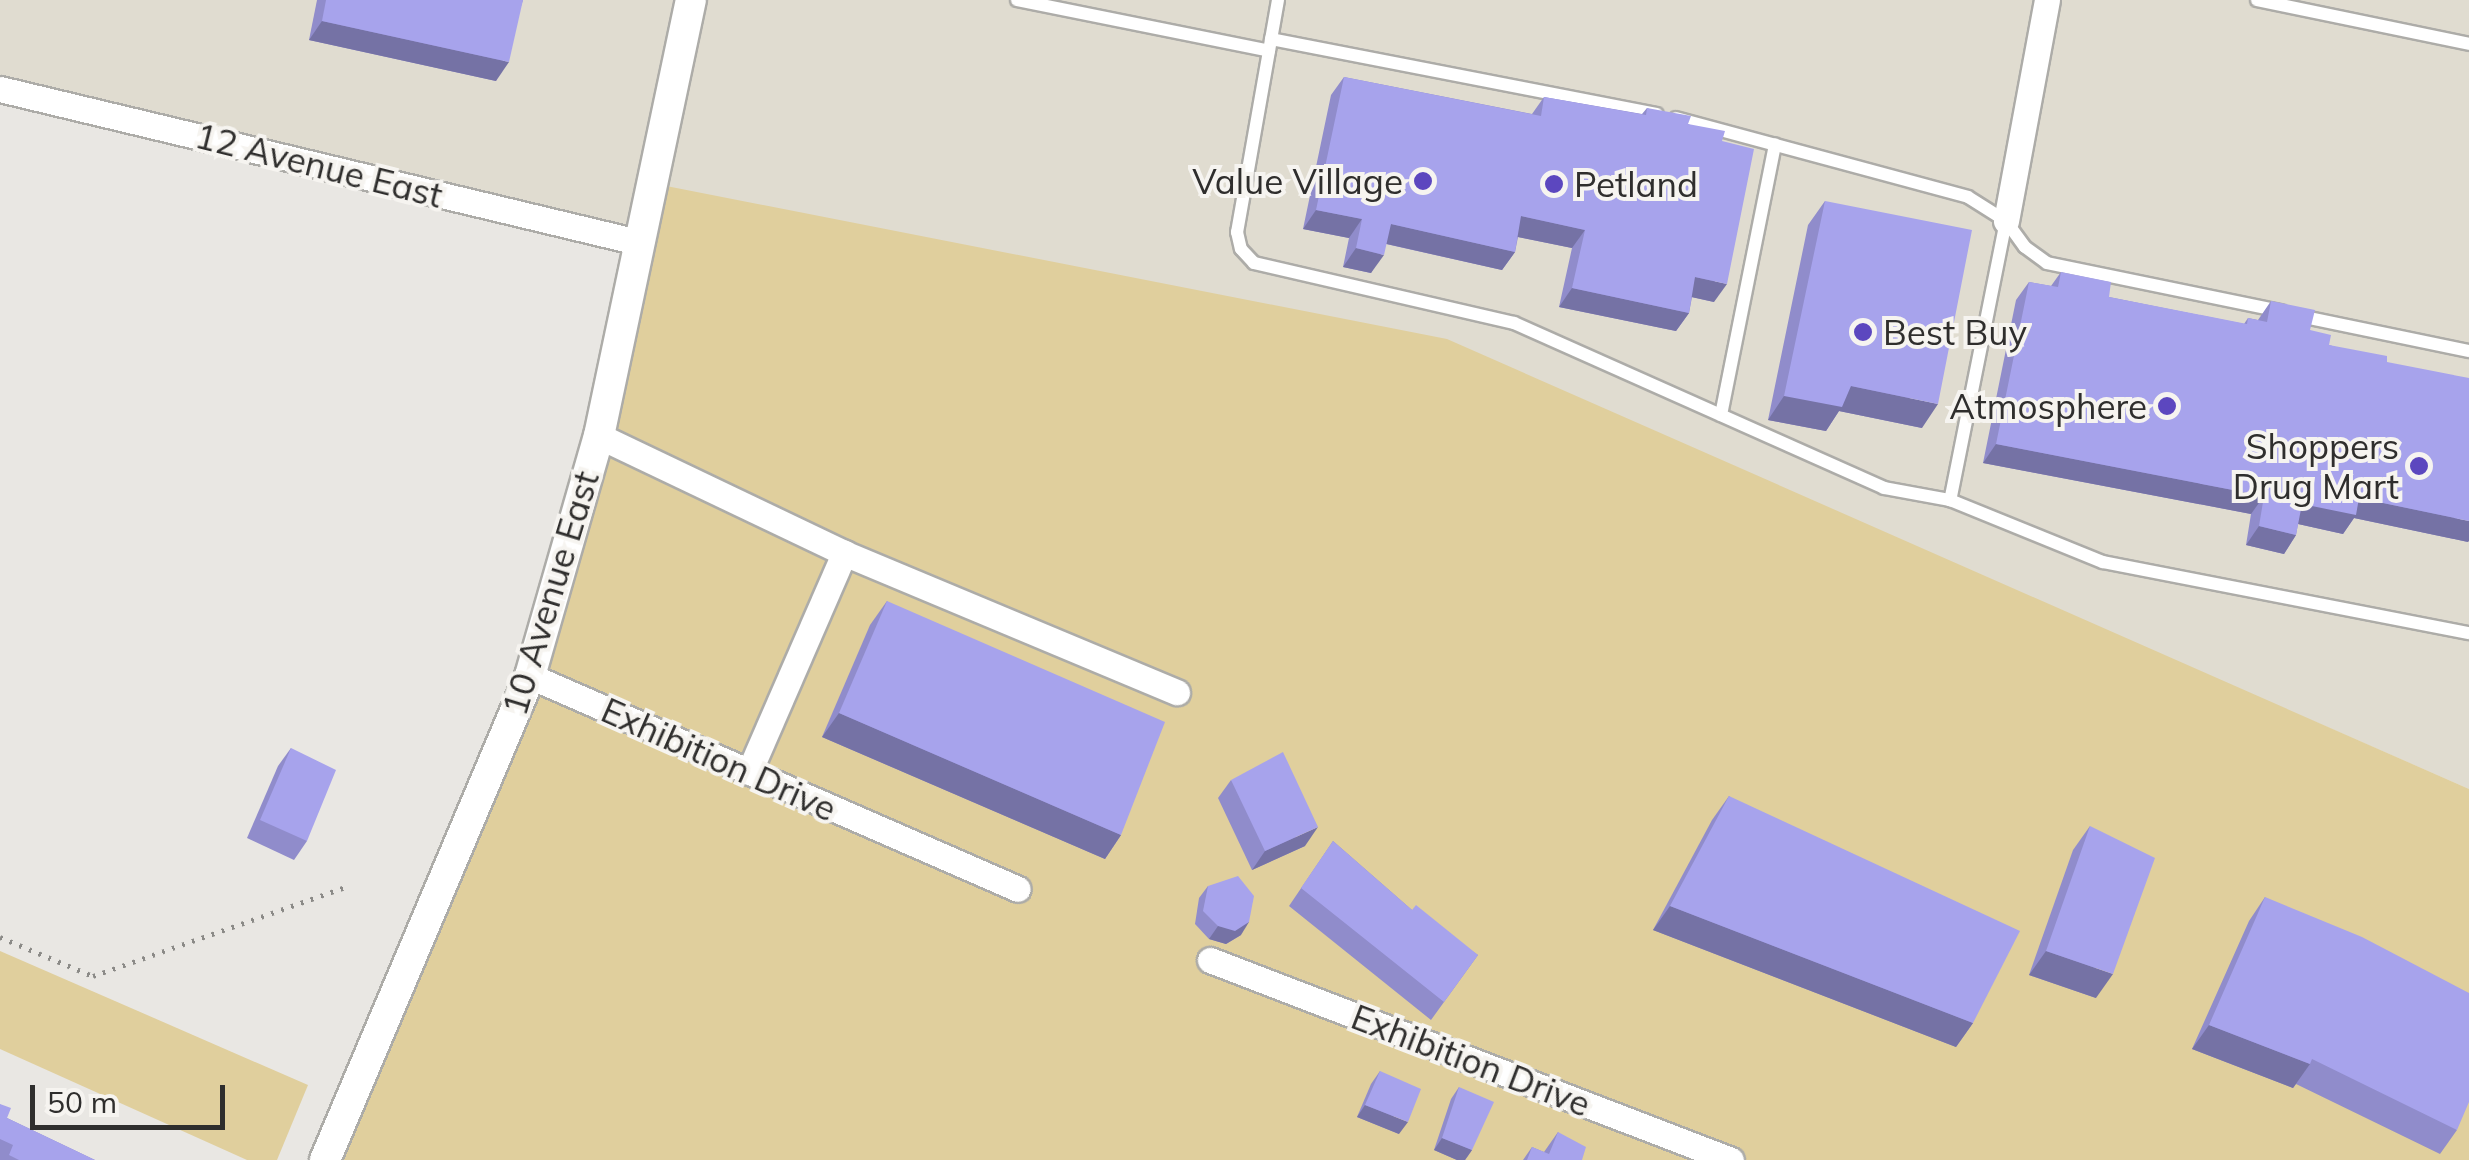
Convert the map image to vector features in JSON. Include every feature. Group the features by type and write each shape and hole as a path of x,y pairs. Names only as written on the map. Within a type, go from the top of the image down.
{"street":[{"name":"10 Avenue East","path":"325,1160 530,676 599,436 691,0"},
{"path":"2006,221 2047,0"},
{"name":"12 Avenue East","path":"0,89 638,242"},
{"path":"599,436 844,553 1177,692"},
{"path":"749,772 844,553"},
{"name":"Exhibition Drive","path":"530,676 1018,890"},
{"name":"Exhibition Drive","path":"1210,960 1731,1160"}],"lane":[{"path":"1017,0 1686,120 1968,197 2006,221 2026,248 2047,262 2469,351"},
{"path":"1278,0 1237,232 1241,250 1254,263 1514,323 1884,488 1950,500 2103,562 2469,633"},
{"path":"2257,0 2469,44"},
{"path":"1721,416 1774,144"},
{"path":"1950,500 2006,221"}],"path":[{"path":"0,937 93,976 346,887"}],"shaded area":[{"path":"0,0 682,0 638,242 0,89"},
{"path":"691,0 2469,0 2469,789 2316,722 651,183"},
{"path":"651,183 1447,339 2469,789 2469,1160 330,1160 536,686"},
{"path":"0,951 308,1085 277,1160 247,1160 0,1049"}],"building":[{"path":"326,0 523,0 509,62 322,21"},
{"path":"1344,77 1541,116 1544,97 1646,115 1647,108 1691,116 1688,124 1725,131 1722,141 1754,149 1727,284 1695,277 1689,313 1572,288 1585,230 1521,216 1515,252 1391,224 1384,255 1356,248 1362,219 1316,210"},
{"name":"Best Buy","path":"1825,201 1972,230 1938,404 1851,386 1842,407 1784,396"},
{"path":"2061,272 2111,282 2109,297 2247,324 2248,318 2267,322 2271,301 2315,310 2310,330 2331,335 2329,345 2387,356 2387,362 2469,378 2469,521 2359,498 2356,515 2302,504 2296,535 2259,526 2264,496 1996,444 2029,282 2058,287"},
{"path":"887,601 1165,722 1121,835 839,713"},
{"path":"291,748 336,770 307,841 260,820"},
{"path":"1283,752 1318,827 1265,851 1231,780"},
{"path":"1729,796 2020,931 1973,1023 1670,906"},
{"path":"2090,826 2155,858 2113,974 2046,951"},
{"path":"1333,841 1412,910 1416,905 1478,955 1444,1002 1301,888"},
{"path":"1238,876 1254,896 1249,922 1235,931 1218,926 1203,911 1208,886"},
{"path":"2265,897 2362,937 2469,993 2469,1102 2457,1130 2312,1059 2310,1064 2209,1025"},
{"path":"1380,1071 1421,1089 1408,1122 1365,1105"},
{"path":"1459,1087 1494,1102 1472,1150 1442,1138"},
{"path":"0,1104 11,1108 7,1118 95,1160 19,1160 9,1155 13,1145 0,1139"},
{"path":"1558,1132 1586,1147 1582,1160 1527,1160 1532,1147 1549,1154"}],"place":[{"name":"Value Village","path":"1423,181"},
{"name":"Petland","path":"1554,184"},
{"name":"Best Buy","path":"1863,332"},
{"name":"Atmosphere","path":"2167,406"},
{"name":"Shoppers Drug Mart","path":"2419,466"}]}
